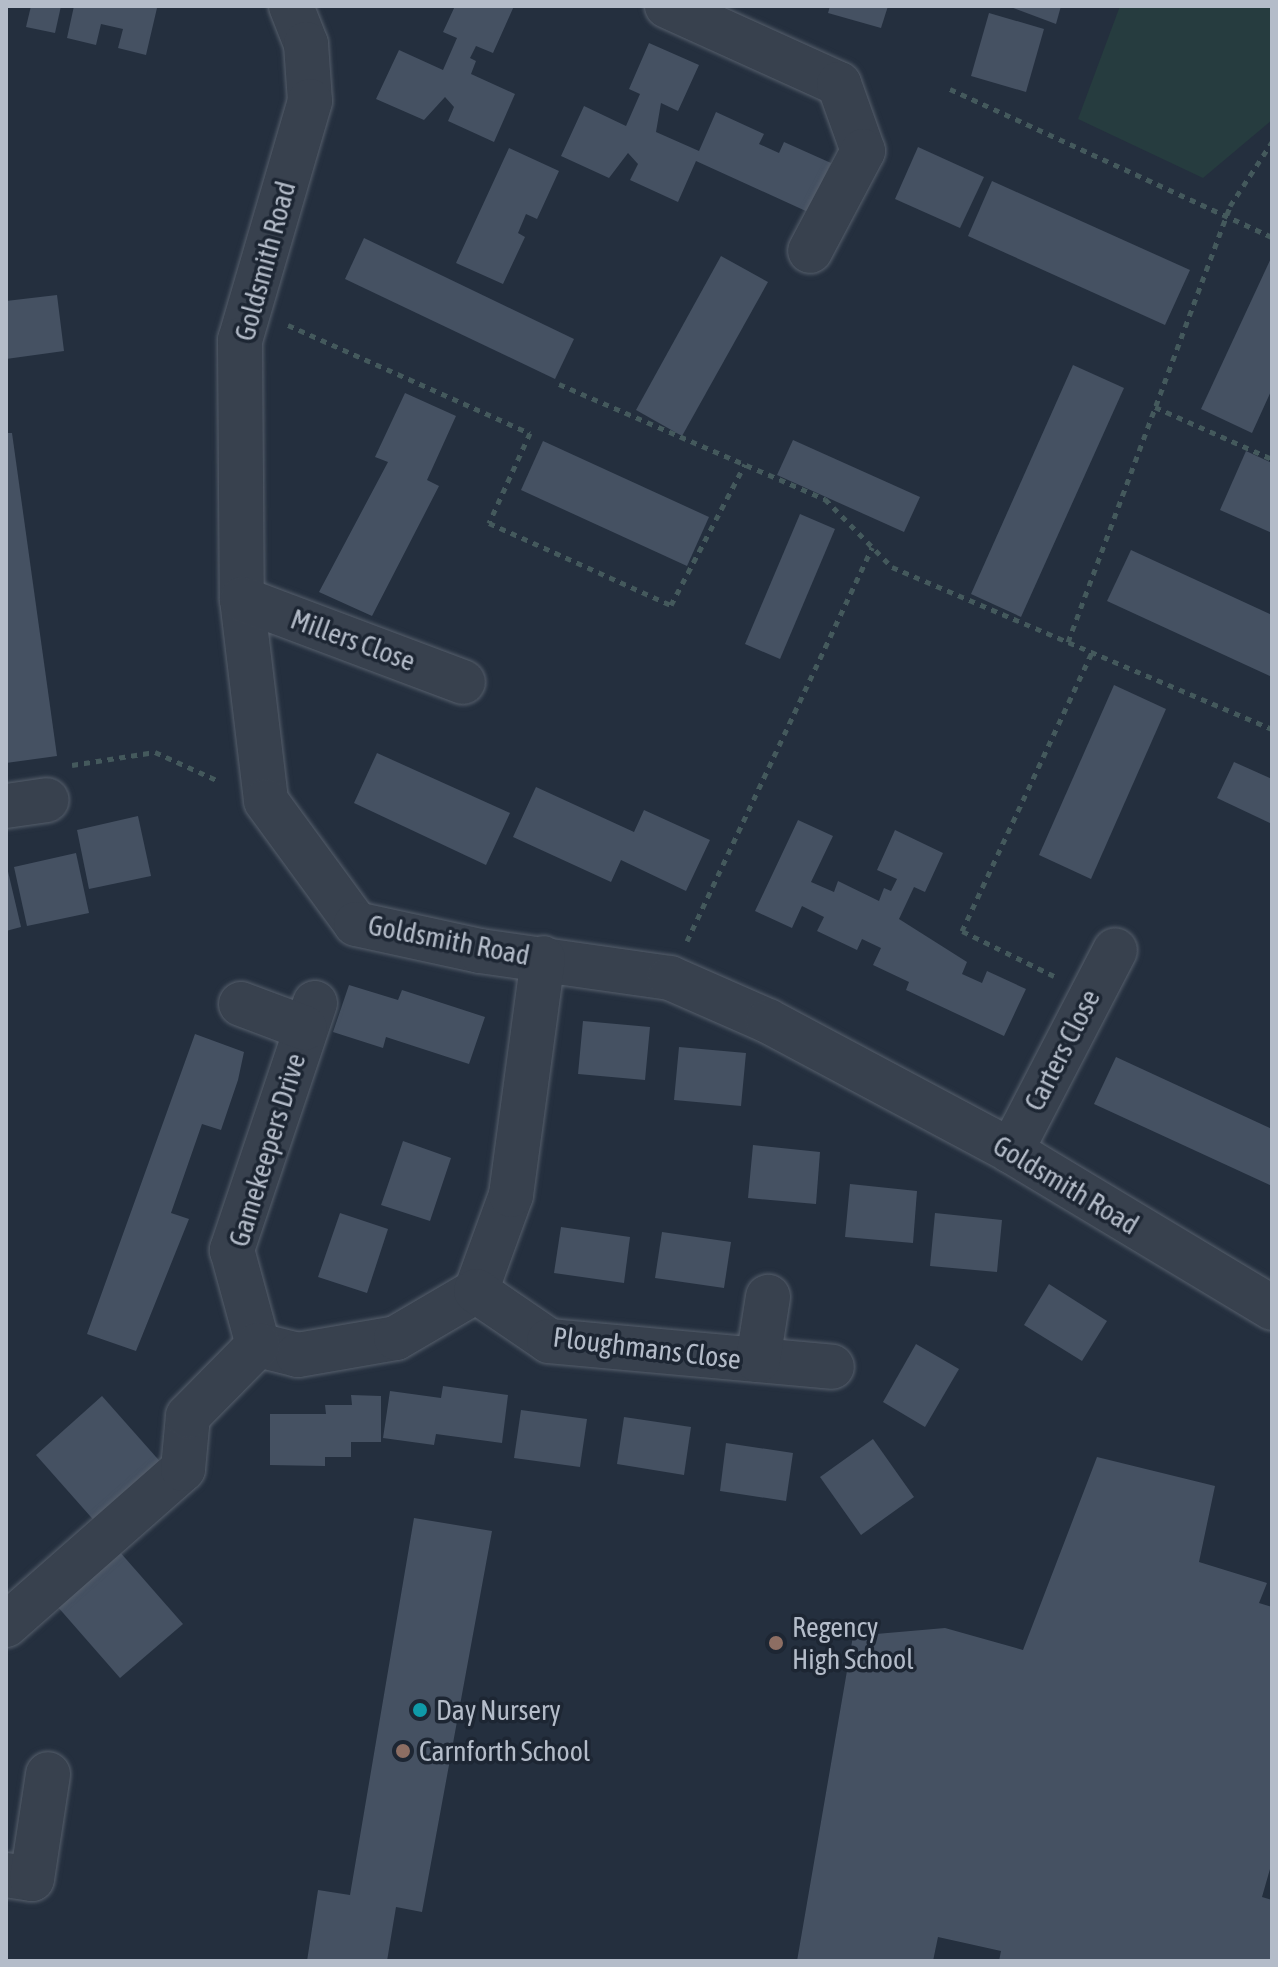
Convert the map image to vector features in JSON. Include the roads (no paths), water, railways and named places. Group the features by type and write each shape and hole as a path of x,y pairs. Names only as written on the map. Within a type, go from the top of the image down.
{"street":[{"name":"Goldsmith Road","path":"291,6 306,44 310,101 240,340 242,599 266,801 356,924 670,978 768,1021 1011,1151 1272,1308"},
{"path":"667,6 839,84 863,151 810,251"},
{"name":"Millers Close","path":"242,599 463,682"},
{"name":"Carters Close","path":"1011,1151 1115,950"},
{"path":"6,1625 183,1469 188,1416 258,1345 298,1355 396,1338 476,1291 511,1195 543,958"},
{"name":"Gamekeepers Drive","path":"241,1004 310,1016 232,1250 258,1345"},
{"name":"Ploughmans Close","path":"476,1291 549,1341 832,1367"},
{"path":"758,1360 768,1297"},
{"path":"6,1875 32,1879 48,1774"}],"place":[{"name":"Regency High School","path":"776,1643"},
{"name":"Day Nursery","path":"420,1710"},
{"name":"Carnforth School","path":"403,1751"}]}
